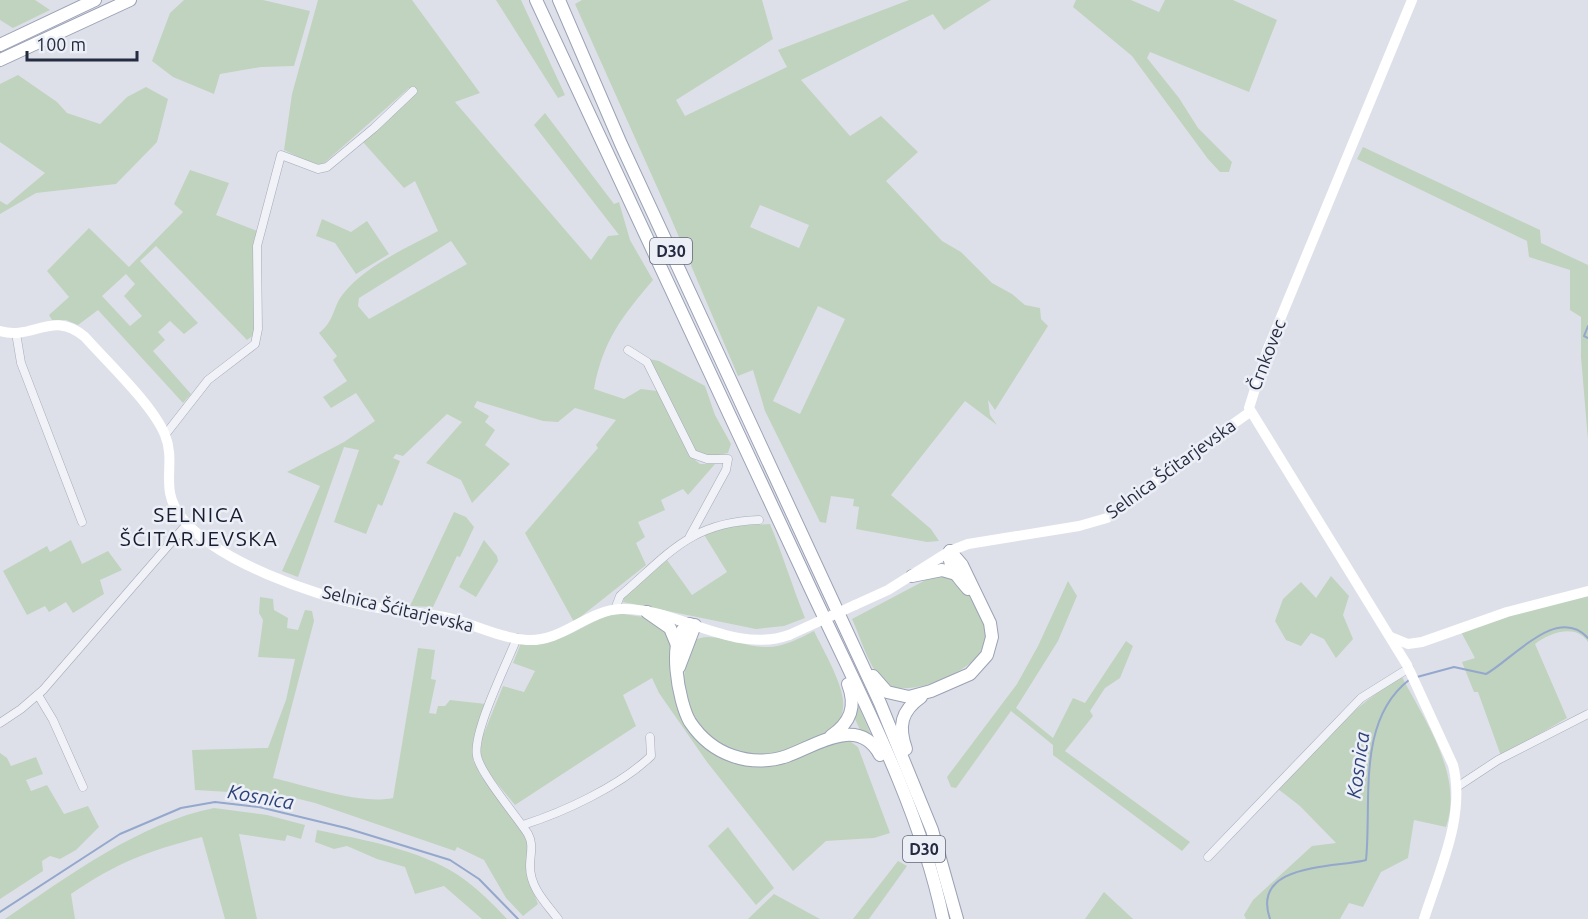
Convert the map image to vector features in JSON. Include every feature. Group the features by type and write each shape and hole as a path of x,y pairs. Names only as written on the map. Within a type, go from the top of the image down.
{"main road":[{"path":"0,45 94,0"},
{"path":"0,60 130,0"},
{"name":"D30","path":"536,0 630,196 898,781 923,846 943,919"},
{"name":"D30","path":"559,0 621,144 912,779 934,838 957,919"},
{"path":"950,551 950,563 956,574 980,602"},
{"path":"912,779 910,760 902,738 902,721 911,705 931,691 970,674 987,656 992,630 957,557 950,551"},
{"path":"912,576 942,570 956,574"},
{"path":"647,612 670,628 677,645"},
{"path":"692,624 681,632 677,645 678,691 689,720 703,738 725,753 743,759 772,760 828,738 850,734 866,738 874,745 898,781"},
{"path":"678,671 692,624"},
{"path":"854,649 863,658 879,685 887,692 901,697 931,691"},
{"path":"828,738 843,727 852,711 852,697 845,678 843,659"}],"street":[{"name":"Črnkovec","path":"1412,0 1258,374 1249,402 1250,412 1409,669 1453,765 1457,787 1456,811 1424,919"},
{"path":"0,331 16,333 63,324 76,329 125,382 165,435 208,380 255,344 258,329 257,246 281,155 318,169 327,167 374,128 413,91"},
{"path":"16,333 21,363 82,522"},
{"name":"Selnica Šćitarjevska","path":"628,350 647,362 693,454 707,459 728,459 726,470 690,536"},
{"name":"Selnica Šćitarjevska","path":"165,435 170,500 187,524 245,564 287,582 358,604 445,617 517,638 554,637 615,609 647,612 747,639 772,640 789,635 855,605 912,576 950,551 980,540 1079,526 1107,518 1250,412"},
{"name":"Selnica Šćitarjevska","path":"615,609 620,596 690,536 718,524 759,520"},
{"path":"0,723 38,695 187,524"},
{"path":"1388,635 1404,643 1422,642 1507,612 1588,591"},
{"path":"517,638 481,726 476,756 484,772 532,841 530,866 533,881 545,904 558,919"},
{"path":"1208,857 1361,698 1409,669 1413,652 1422,642"},
{"path":"38,695 53,720 82,787"},
{"path":"1457,787 1498,760 1588,714"},
{"path":"523,825 603,790 627,775 651,756 650,737"}],"green space":[{"path":"0,0 35,0 50,10 13,28 0,20"},
{"path":"184,0 263,0 310,11 294,66 261,67 220,74 214,94 173,77 152,61 170,13"},
{"path":"318,0 412,0 480,93 455,102 591,260 608,236 619,235 534,125 545,113 614,204 619,202 630,240 653,280 615,330 603,356 594,389 624,399 641,389 657,391 689,455 700,464 715,464 688,495 683,489 661,500 665,510 638,522 645,537 636,543 646,565 574,622 525,533 598,448 596,445 616,420 575,408 558,422 543,421 477,401 474,407 489,416 485,422 495,430 485,445 510,464 472,503 461,480 426,463 462,422 447,414 403,456 396,454 393,458 400,461 382,506 378,504 366,534 334,522 359,450 344,447 298,577 282,571 320,486 287,472 344,442 375,421 356,393 331,408 323,397 347,381 333,360 337,356 319,333 328,323 343,294 363,274 438,231 415,181 404,188 363,142 415,94 409,88 323,164 317,166 284,150 292,94","holes":["451,241 467,264 369,319 358,306 359,298"]},
{"path":"496,0 521,0 565,95 558,98"},
{"path":"582,0 762,0 773,39 676,100 685,116 787,67 778,50 909,0 991,0 944,30 933,14 801,80 850,136 881,116 918,152 886,181 942,241 961,252 992,283 1012,294 1025,305 1040,308 1041,319 1048,326 995,410 988,400 990,415 997,425 965,401 891,495 931,529 939,541 927,542 856,529 859,507 853,506 854,499 831,496 826,523 820,522 765,411 753,370 738,376 670,216 575,4","holes":["760,205 809,225 799,248 750,227","818,306 845,319 800,414 773,401"]},
{"path":"1076,0 1131,0 1159,12 1165,0 1233,0 1277,20 1249,92 1150,52 1147,58 1179,98 1198,128 1232,162 1229,172 1220,172 1208,159 1132,56 1073,7"},
{"path":"18,75 57,102 67,113 100,124 127,97 146,87 168,99 157,142 116,184 36,193 0,214 0,201 7,205 45,173 0,142 0,84"},
{"path":"1363,147 1540,230 1541,243 1588,265 1588,440 1581,357 1581,317 1570,310 1570,270 1529,257 1527,241 1357,159"},
{"path":"190,170 229,183 216,215 257,231 255,334 247,340 156,246 140,261 198,323 184,334 170,321 158,332 165,340 153,351 191,394 183,403 98,310 78,325 66,320 52,320 49,315 69,297 47,271 89,228 129,267 183,212 174,204","holes":["126,274 135,284 124,296 142,316 130,326 102,296"]},
{"path":"322,219 351,232 367,221 389,254 356,274 335,243 316,236"},
{"path":"649,359 659,361 705,386 715,415 731,444 728,453 710,456 693,449"},
{"path":"454,512 466,517 474,527 460,557 457,556 433,607 410,606"},
{"path":"770,524 805,618 784,626 756,629 623,602 624,597 667,560 692,595 727,572 703,533 735,526"},
{"path":"71,540 82,564 108,551 122,570 100,580 104,594 73,613 66,602 49,612 45,606 27,615 3,571 47,546 50,552"},
{"path":"484,540 497,556 498,561 476,597 459,587"},
{"path":"937,574 957,582 972,599 984,623 985,644 976,658 965,667 938,681 908,688 886,683 875,670 852,619"},
{"path":"1331,576 1349,596 1343,615 1353,639 1336,658 1324,639 1311,633 1301,646 1286,640 1275,621 1283,599 1301,582 1316,598"},
{"path":"1068,581 1077,596 1058,641 1016,708 1053,738 1073,698 1085,703 1126,641 1133,646 1120,678 1105,688 1090,711 1093,716 1065,751 1190,842 1182,851 1053,755 1053,745 1011,711 956,788 951,787 947,777 1017,684 1038,646"},
{"path":"1588,593 1588,642 1583,636 1570,631 1548,636 1535,644 1567,718 1501,756 1478,692 1474,692 1462,662 1475,658 1460,630"},
{"path":"260,597 273,599 274,610 288,618 287,628 298,630 305,610 312,611 314,621 273,778 349,797 393,798 418,648 435,650 431,679 436,680 429,713 436,714 438,706 445,706 450,700 486,704 475,734 473,760 480,774 528,840 528,878 538,904 523,916 506,898 484,860 457,847 455,851 315,803 283,795 195,790 192,750 268,748 286,700 295,659 258,657 263,620 259,613"},
{"path":"617,613 650,618 670,634 681,715 741,763 852,737 851,742 858,747 890,833 874,838 826,841 793,871 707,762 659,693 652,678 623,695 636,726 515,805 486,770 480,756 482,738 503,686 524,692 535,671 513,663 521,643 536,643 561,638"},
{"path":"814,631 841,690 842,715 836,725 822,736 783,752 766,756 737,753 711,737 692,714 684,685 685,668 694,641 709,637 757,647 773,647 791,642"},
{"path":"1402,677 1431,730 1446,769 1450,788 1450,808 1446,827 1414,820 1408,858 1381,872 1363,907 1349,903 1340,919 1246,919 1244,915 1253,900 1312,846 1336,843 1300,806 1278,789 1351,714"},
{"path":"856,706 859,707 872,737 862,734 854,717"},
{"path":"0,753 7,758 11,766 36,757 43,774 26,780 31,791 47,785 64,814 88,806 99,827 76,850 60,859 50,856 42,861 43,871 0,899"},
{"path":"214,808 267,815 305,825 301,839 287,835 285,841 239,834 257,919 225,919 202,837 165,847 134,859 88,883 71,894 75,919 5,919 79,869 131,839 186,815"},
{"path":"728,827 774,888 756,905 708,846"},
{"path":"317,830 390,846 426,858 458,875 490,901 507,919 482,919 444,886 415,894 405,867 377,859 347,846 334,849 315,842"},
{"path":"898,861 907,866 869,919 853,919"},
{"path":"1104,892 1133,919 1085,919"},
{"path":"774,894 820,919 748,919"}],"waterway":[{"path":"1588,326 1584,336 1588,338"},
{"name":"Kosnica","path":"1417,677 1454,667 1486,674 1535,638 1563,627 1576,629 1588,638"},
{"name":"Kosnica","path":"1270,919 1267,900 1272,887 1284,877 1318,867 1366,860 1368,788 1374,740 1381,717 1392,697 1409,680"},
{"name":"Kosnica","path":"0,912 120,834 181,808 215,802 259,807 346,828 450,860 479,879 518,919"}],"district":[{"name":"SELNICA ŠĆITARJEVSKA","path":"199,527"}]}
